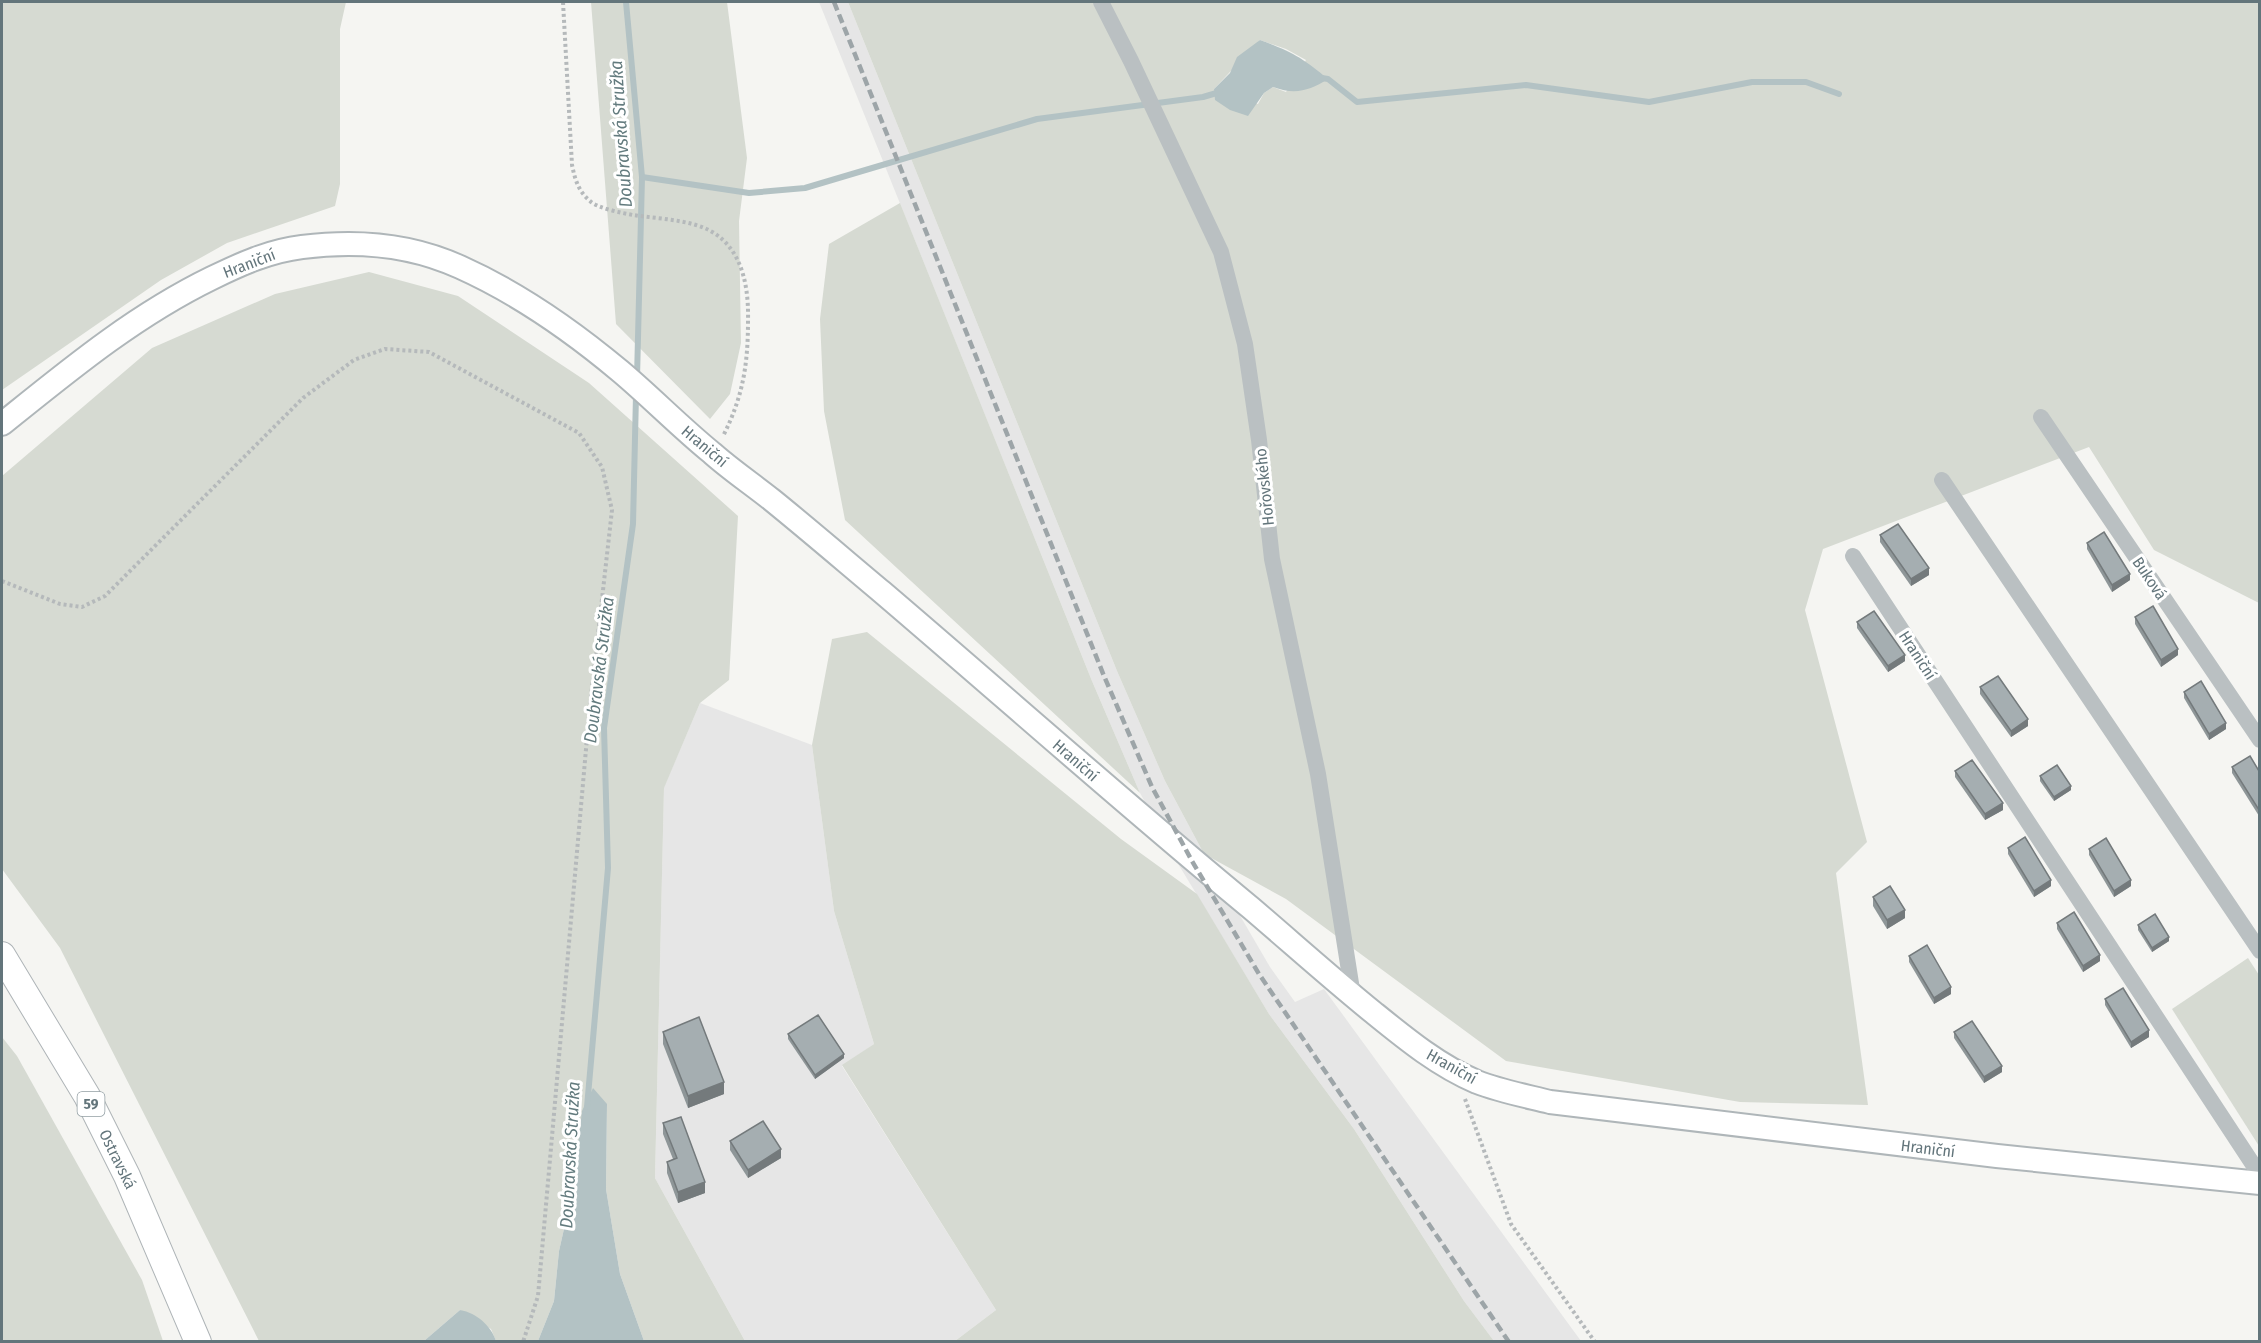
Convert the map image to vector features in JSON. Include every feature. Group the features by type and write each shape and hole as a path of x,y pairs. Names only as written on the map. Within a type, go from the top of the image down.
{"main road":[{"name":"Hraniční","path":"2,424 107,340 152,310 201,284 267,254 297,247 368,243 410,251 455,265 515,296 553,320 619,371 714,455 774,501 883,593 1192,861 1353,996 1405,1039 1454,1071 1478,1082 1550,1102 1997,1156 2259,1183"},
{"name":"Ostravská","path":"2,955 92,1106 127,1176 198,1341"}],"street":[{"name":"Hořovského","path":"1101,2 1221,252 1245,344 1259,440 1272,559 1318,774 1353,996"},
{"name":"Buková","path":"2042,417 2259,740"},
{"path":"1942,480 2259,951"},
{"name":"Hraniční","path":"1853,556 2259,1175"}],"path":[{"path":"562,2 576,184 591,202 623,213 697,225 715,234 733,251 744,272 748,309 748,356 737,409 714,455"},
{"path":"2,582 60,604 82,607 105,596 303,398 354,360 385,349 429,352 579,433 602,467 612,510 589,716 538,1296 523,1341"},
{"path":"1454,1071 1511,1224 1595,1341"}],"shaded area":[{"path":"2,2 346,2 340,29 340,184 335,206 227,243 161,280 2,390"},
{"path":"591,2 727,2 747,158 739,221 741,343 730,394 710,419 616,324"},
{"path":"819,2 848,2 1117,671 1165,781 1204,854 1270,967 1295,1002 1324,989 1581,1341 1494,1341 1464,1301 1354,1129 1269,1014 1180,867 1140,793 1092,681"},
{"path":"848,2 2259,2 2259,603 2154,550 2089,447 1823,549 1805,610 1867,842 1836,873 1868,1105 1740,1102 1506,1061 1286,899 1204,854 1165,781 1117,671","holes":["1260,40 1286,49 1306,60 1286,92 1273,87 1264,93 1258,104 1214,89"]},
{"path":"1260,40 1296,56 1328,79 1302,90 1288,91 1273,87 1264,93 1248,116 1230,110 1215,100 1214,89 1230,73 1237,57"},
{"path":"900,203 1092,681 1140,793 845,520 824,411 820,319 829,244"},
{"path":"369,272 458,296 589,383 738,516 729,680 700,703 664,788 655,1178 745,1341 644,1341 620,1274 606,1189 607,1104 573,1189 559,1251 554,1301 538,1341 496,1341 491,1329 460,1310 424,1341 259,1341 60,948 2,869 2,476 152,348 275,294"},
{"path":"867,632 1121,839 1197,894 1269,1014 1354,1129 1464,1301 1494,1341 955,1341 996,1310 842,1065 874,1044 834,911 812,745 832,639"},
{"path":"700,703 812,745 834,911 874,1044 842,1066 996,1310 955,1341 745,1341 655,1178 664,787"},
{"path":"2248,958 2259,975 2259,1146 2172,1009"},
{"path":"2,1037 17,1056 142,1280 163,1341 2,1341"},
{"path":"593,1088 607,1104 606,1189 620,1274 644,1341 538,1341 554,1301 559,1251 573,1189 582,1111"},
{"path":"460,1310 482,1321 491,1330 496,1341 424,1341"}],"building":[{"path":"1898,524 1929,568 1911,579 1880,535"},
{"path":"2104,532 2130,574 2112,585 2087,543"},
{"path":"2153,606 2178,649 2161,660 2135,617"},
{"path":"1874,611 1905,655 1888,666 1857,622"},
{"path":"1998,676 2028,719 2011,731 1980,687"},
{"path":"2201,681 2226,723 2209,734 2184,692"},
{"path":"2250,756 2259,771 2259,810 2232,767"},
{"path":"1972,760 2003,803 1985,814 1955,771"},
{"path":"2057,765 2071,786 2054,797 2040,776"},
{"path":"2025,837 2051,880 2034,891 2008,848"},
{"path":"2106,838 2131,880 2114,891 2089,849"},
{"path":"1890,886 1905,910 1887,920 1873,897"},
{"path":"2074,912 2100,955 2083,966 2057,923"},
{"path":"2155,914 2169,937 2152,948 2138,925"},
{"path":"1927,945 1951,987 1934,998 1909,956"},
{"path":"2123,988 2149,1030 2131,1042 2105,999"},
{"path":"818,1015 844,1054 815,1075 788,1034"},
{"path":"699,1017 724,1082 688,1096 663,1032"},
{"path":"1972,1021 2002,1066 1984,1077 1954,1032"},
{"path":"681,1117 705,1182 678,1192 667,1162 677,1158 663,1123"},
{"path":"763,1121 781,1149 748,1170 730,1141"}],"waterway":[{"name":"Doubravská Stružka","path":"626,2 642,177 637,378"},
{"path":"1322,78 1328,79 1357,102 1526,85 1649,102 1752,82 1806,82 1839,94"},
{"path":"642,177 749,193 805,188 1037,119 1203,97 1220,92"},
{"name":"Doubravská Stružka","path":"587,1107 608,868 604,728 633,524 636,395"}],"railway":[{"path":"834,2 1104,676 1152,787 1192,861 1259,974 1509,1342"}]}
